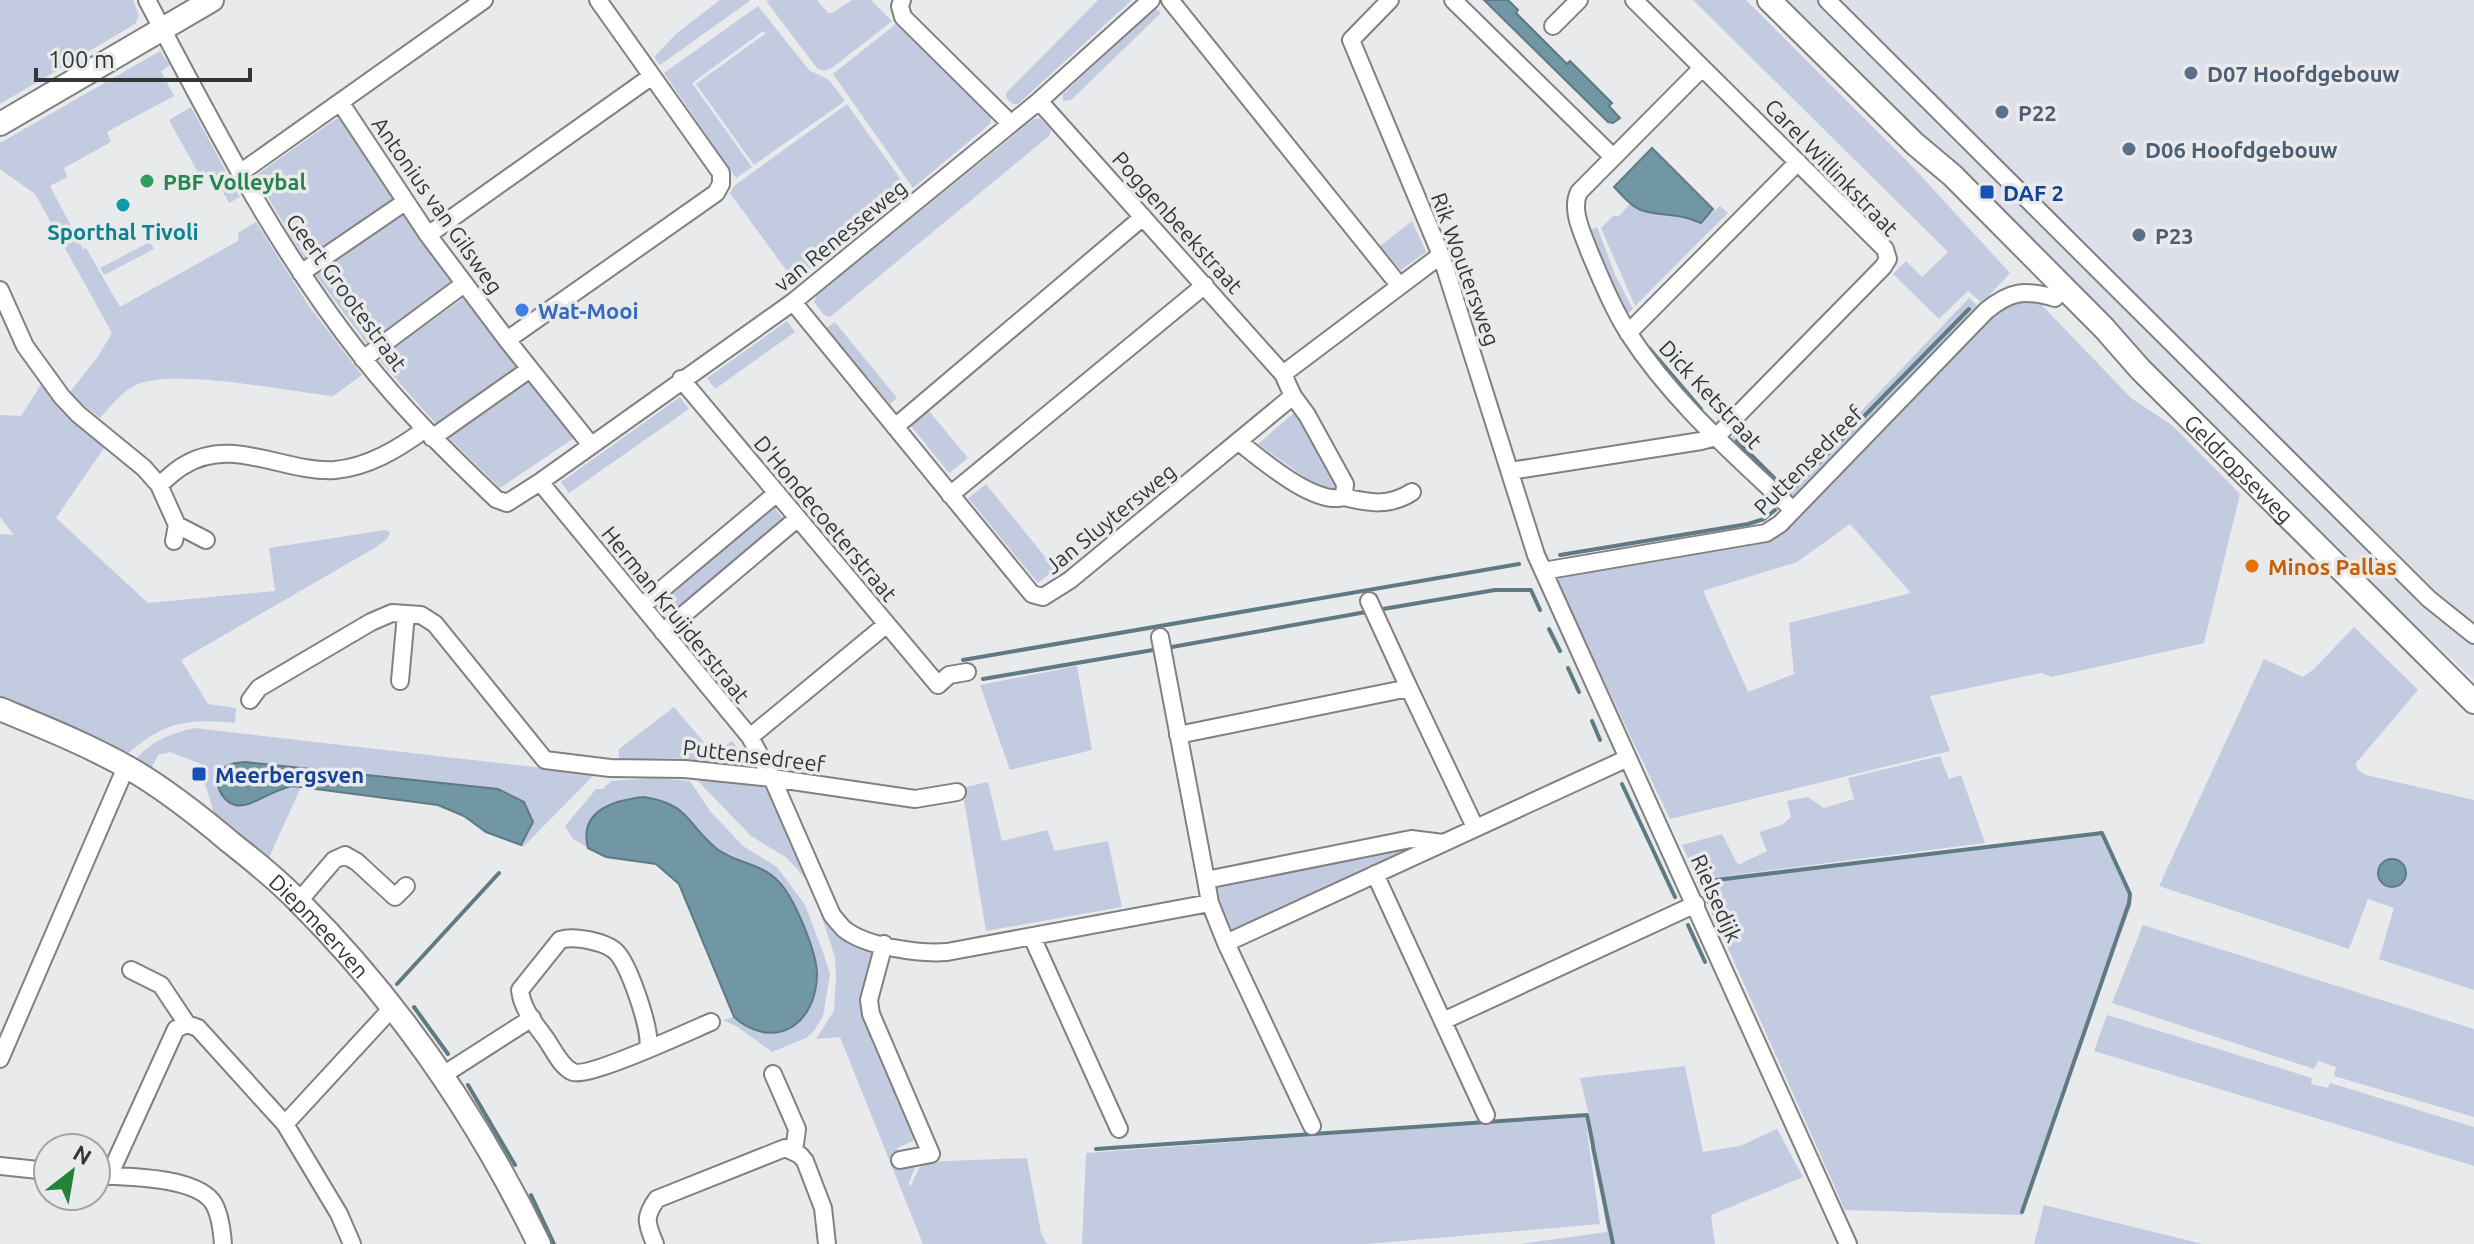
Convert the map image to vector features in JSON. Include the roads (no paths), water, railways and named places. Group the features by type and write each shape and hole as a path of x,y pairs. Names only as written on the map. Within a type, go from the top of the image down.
{"main road":[{"path":"0,124 212,0"},
{"name":"Geldropseweg","path":"1769,0 1915,144 1962,185 2104,328 2308,546 2474,702"},
{"name":"Geldropseweg","path":"1915,144 1944,182 2055,298 2096,336 2140,369"},
{"name":"Diepmeerven","path":"0,709 126,767 207,822 299,901 392,1008 443,1075 468,1113 539,1244"}],"street":[{"name":"Geert Grootestraat","path":"147,0 240,173 301,273 363,359 428,434 496,499 507,503 540,482"},
{"path":"507,340 716,193 721,184 721,173 598,0"},
{"name":"van Renesseweg","path":"540,482 793,302 1039,101 1151,0"},
{"path":"1170,0 1399,285"},
{"name":"Rik Woutersweg","path":"1390,0 1351,40 1441,255 1543,571"},
{"path":"1453,0 1612,156"},
{"path":"1553,26 1579,0"},
{"name":"Carel Willinkstraat","path":"1634,0 1885,249 1888,259 1716,437"},
{"path":"1827,0 2429,599 2474,635"},
{"path":"240,173 477,2"},
{"path":"903,8 1011,124"},
{"name":"Dick Ketstraat","path":"1702,68 1579,192 1575,211 1600,277 1628,333 1673,393 1793,510"},
{"path":"428,235 652,76"},
{"name":"Poggenbeekstraat","path":"1039,101 1283,374"},
{"name":"Antonius van Gilsweg","path":"340,102 428,235 591,445"},
{"path":"1628,333 1798,162"},
{"path":"301,273 405,202"},
{"path":"895,427 1143,217"},
{"path":"1344,497 1345,484 1283,374 1441,255"},
{"path":"363,359 464,284"},
{"path":"950,495 1205,285"},
{"path":"0,290 25,346 41,372 78,414 126,451 159,485 176,533 206,540"},
{"name":"Puttensedreef","path":"1543,571 1757,537 1773,529 1986,311 2008,295 2016,293 2055,298"},
{"name":"Jan Sluytersweg","path":"793,302 1032,594 1043,597 1070,580 1293,396"},
{"path":"159,485 184,465 229,452 288,466 337,470 376,460 428,434 530,369"},
{"name":"D'Hondecoeterstraat","path":"681,379 938,685 949,675 967,672"},
{"path":"1510,471 1716,437"},
{"path":"1239,442 1315,495 1391,503 1412,492"},
{"name":"Herman Kruijderstraat","path":"540,482 750,737 772,778 832,915 844,929 859,938 927,953 1032,937 1210,903"},
{"path":"642,606 777,493"},
{"path":"663,632 798,518"},
{"name":"Rielsedijk","path":"1543,571 1848,1244"},
{"path":"1369,601 1475,827"},
{"path":"250,700 259,688 371,622 392,613 406,614 400,681"},
{"name":"Puttensedreef","path":"406,614 421,615 435,624 545,760 610,768 675,768 772,778 915,799 957,792"},
{"path":"750,737 887,624"},
{"path":"1160,637 1210,903 1312,1126"},
{"path":"1178,735 1409,688"},
{"path":"1226,943 1628,758"},
{"path":"0,1059 126,767"},
{"path":"1206,880 1411,839 1443,843"},
{"path":"299,901 334,860 345,855 395,897 406,886"},
{"path":"1375,874 1486,1115"},
{"path":"1443,1021 1696,904"},
{"path":"648,1048 648,1025 623,962 617,952 608,947 569,937 560,940 520,990 521,1001 532,1018 564,1066 575,1073 591,1071 648,1048 711,1022"},
{"path":"1032,937 1119,1129"},
{"path":"884,944 869,1000 871,1014 931,1154 900,1160"},
{"path":"131,970 161,985 187,1024 198,1028 285,1124 339,1214 352,1244"},
{"path":"285,1124 392,1008"},
{"path":"443,1075 532,1018"},
{"path":"112,1157 176,1029 187,1024"},
{"path":"773,1074 797,1129 794,1151"},
{"path":"655,1244 647,1224 649,1210 657,1199 785,1148 805,1161 823,1208 827,1244"},
{"path":"0,1166 32,1169"},
{"path":"112,1176 176,1183 193,1188 211,1201 222,1228 223,1244"}],"waterway":[{"path":"1737,441 1789,493 1969,309"},
{"path":"1649,348 1701,409"},
{"path":"1560,555 1748,524 1764,519 1775,510"},
{"path":"963,660 1519,564"},
{"path":"1383,609 1495,590 1531,590 1540,610"},
{"path":"1172,647 1366,612"},
{"path":"1549,629 1560,651"},
{"path":"983,679 1153,650"},
{"path":"1568,668 1579,692"},
{"path":"1592,721 1600,740"},
{"path":"1622,784 1675,897"},
{"path":"1724,936 1700,882 2102,833 2130,894 2129,903 2022,1212"},
{"path":"397,984 499,873"},
{"path":"1688,925 1705,962"},
{"path":"414,1007 448,1054"},
{"path":"468,1085 515,1165"},
{"path":"1096,1149 1587,1115 1593,1145"},
{"path":"1593,1147 1613,1244"},
{"path":"531,1195 554,1244"}],"place":[{"name":"D07 Hoofdgebouw","path":"2191,73"},
{"name":"P22","path":"2002,112"},
{"name":"D06 Hoofdgebouw","path":"2129,149"},
{"name":"PBF Volleybal","path":"147,181"},
{"name":"DAF 2","path":"1987,192"},
{"name":"Sporthal Tivoli","path":"123,205"},
{"name":"P23","path":"2139,235"},
{"name":"Wat-Mooi","path":"522,310"},
{"name":"Minos Pallas","path":"2252,566"},
{"name":"Meerbergsven","path":"199,774"}]}
